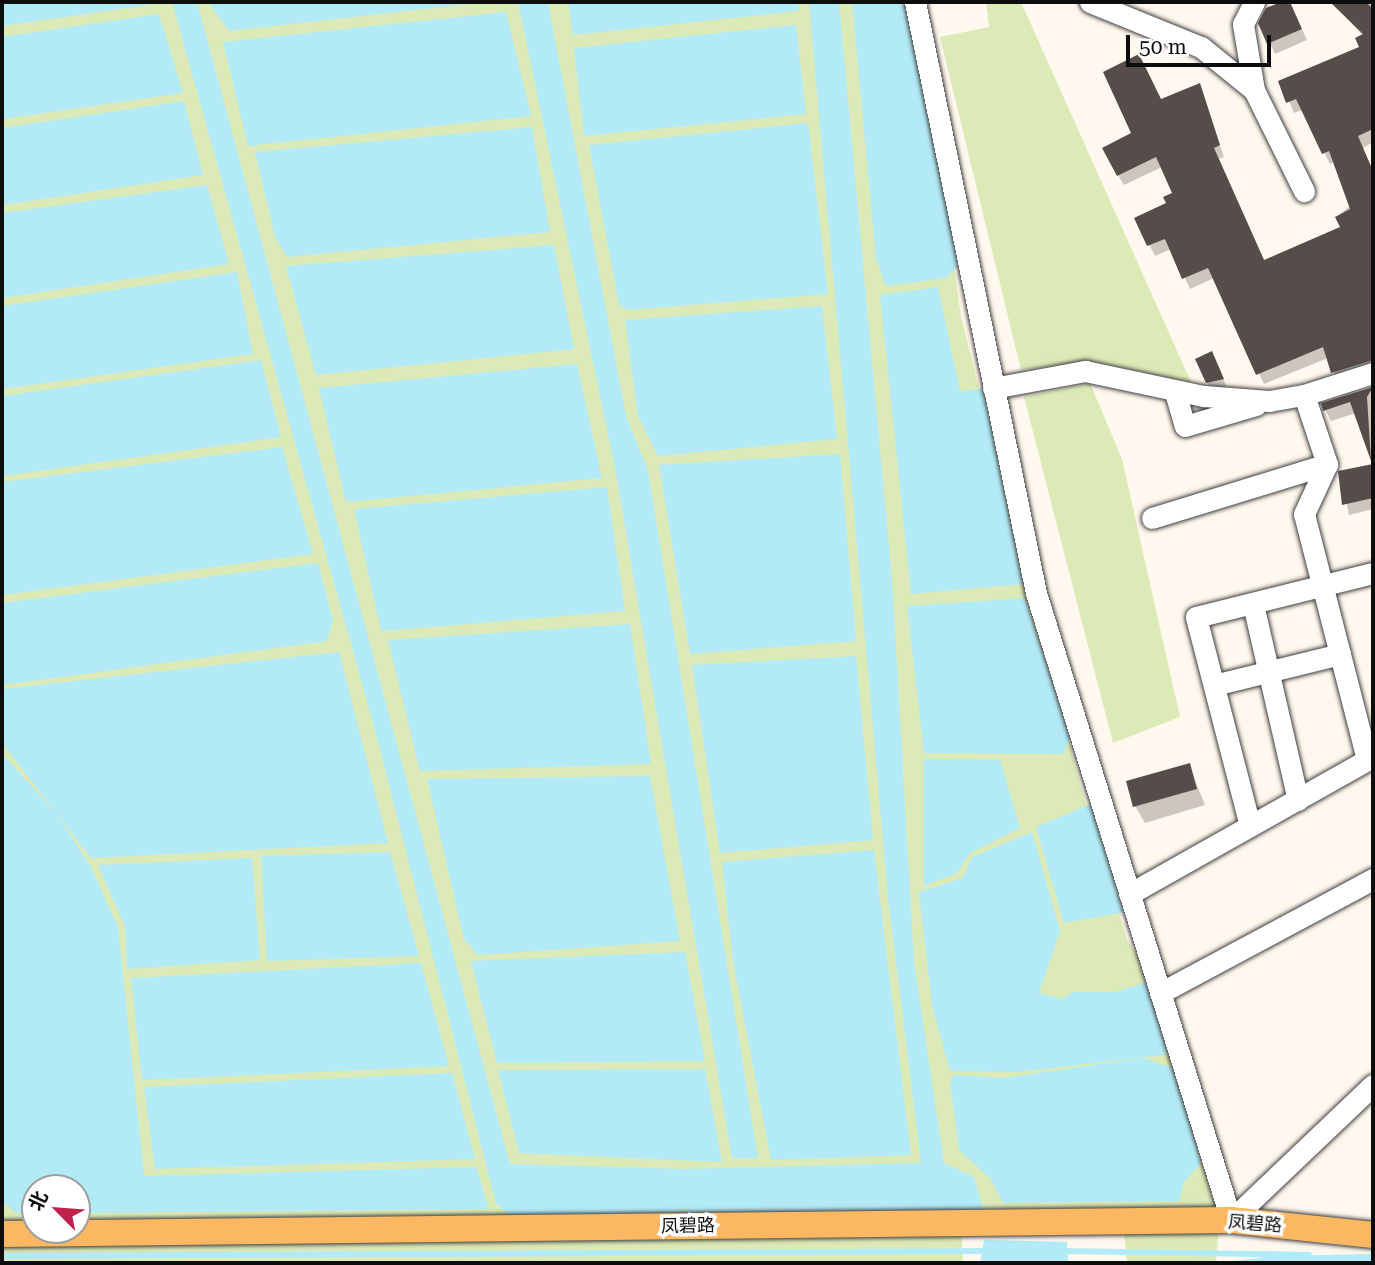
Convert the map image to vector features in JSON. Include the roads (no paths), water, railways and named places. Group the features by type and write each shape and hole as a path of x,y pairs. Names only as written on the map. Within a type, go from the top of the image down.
{"main road":[{"name":"凤碧路","path":"2,1234 1231,1220 1373,1235"}],"street":[{"path":"915,2 1036,593 1231,1220 1373,1085"},
{"path":"1090,2 1201,47 1254,90"},
{"path":"1254,2 1243,24 1254,90 1304,191"},
{"path":"993,388 1085,371 1175,392 1269,401"},
{"path":"1175,392 1185,426 1269,401 1304,395 1373,373"},
{"path":"1129,894 1367,760 1304,514 1328,464 1304,395"},
{"path":"1152,518 1328,464"},
{"path":"1250,826 1196,617 1373,573"},
{"path":"1253,604 1298,800"},
{"path":"1214,685 1340,654"},
{"path":"1160,993 1373,879"}],"water":[{"path":"2,2 153,2 154,4 2,26"},
{"path":"172,2 197,2 510,1164 684,1169 921,1163 888,898 809,2 839,2 892,580 914,962 944,1163 974,1177 985,1216 512,1217 496,1203 375,730"},
{"path":"208,2 485,2 229,31"},
{"path":"518,2 548,2 626,416 648,470 758,1158 732,1158 615,468"},
{"path":"568,2 798,2 799,11 573,35"},
{"path":"852,2 908,2 958,266 946,278 886,286 876,259"},
{"path":"506,12 531,116 248,146 223,42"},
{"path":"159,14 183,93 2,119 2,37"},
{"path":"796,25 806,114 584,136 574,48"},
{"path":"184,101 203,175 2,205 2,128"},
{"path":"808,123 828,294 628,310 619,305 589,145"},
{"path":"532,127 550,232 287,257 275,237 255,152"},
{"path":"207,185 229,264 2,298 2,213"},
{"path":"554,245 574,349 316,375 286,266"},
{"path":"237,272 253,354 2,389 2,306"},
{"path":"938,287 960,391 984,389 1023,584 911,594 880,295"},
{"path":"822,306 837,439 658,456 638,416 625,320"},
{"path":"261,360 281,437 2,476 2,396"},
{"path":"577,364 602,478 346,502 319,388"},
{"path":"282,447 313,554 2,595 2,482"},
{"path":"840,454 856,641 690,654 659,465"},
{"path":"607,487 625,611 381,631 354,509"},
{"path":"318,563 333,620 327,641 2,685 2,603"},
{"path":"1025,598 1070,737 1063,754 924,753 907,606"},
{"path":"630,624 651,764 420,771 388,640"},
{"path":"339,652 388,843 91,858 2,743 2,689"},
{"path":"856,656 873,840 720,853 692,665"},
{"path":"2,753 56,813 91,867 118,927 144,1176 476,1167 489,1209 91,1213 91,1174 21,1174 21,1213 16,1213 4,1203"},
{"path":"924,759 1000,760 1020,828 970,853 957,873 924,886"},
{"path":"650,776 680,941 478,955 464,939 427,779"},
{"path":"1091,804 1125,912 1064,923 1036,827"},
{"path":"1032,832 1060,931 1039,993 1063,999 1073,992 1116,992 1147,982 1168,1051 1164,1055 1018,1072 950,1071 932,1005 919,892 963,878 972,857"},
{"path":"874,850 911,1155 771,1160 733,961 722,862"},
{"path":"390,852 419,956 267,961 261,856"},
{"path":"252,858 260,960 127,969 125,926 98,865"},
{"path":"685,952 705,1061 497,1063 471,961"},
{"path":"421,963 449,1066 142,1080 131,978"},
{"path":"1142,1058 1176,1069 1201,1163 1184,1182 1179,1201 1003,1203 990,1178 959,1150 950,1081 955,1075 1003,1078"},
{"path":"705,1069 722,1162 519,1153 498,1070"},
{"path":"452,1073 475,1159 155,1169 144,1087"},
{"path":"984,1240 1067,1242 1068,1263 980,1263"},
{"path":"1373,1254 1373,1263 1219,1263 1274,1256"}],"waterway":[{"path":"2,1256 987,1251"},
{"path":"1061,1251 1309,1255"}]}
